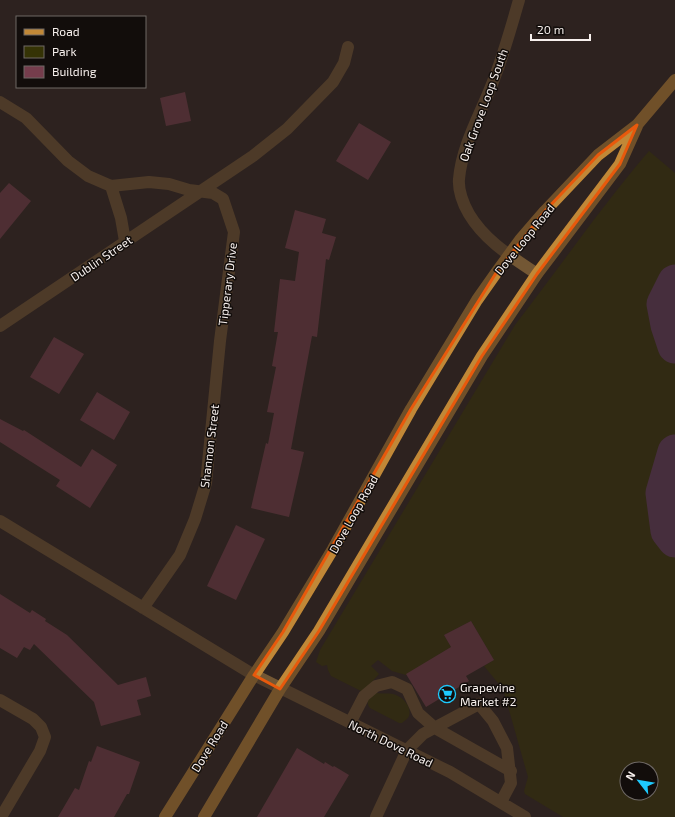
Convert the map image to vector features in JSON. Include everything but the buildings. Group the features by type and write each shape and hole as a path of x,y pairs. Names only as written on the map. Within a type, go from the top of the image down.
{"main road":[{"name":"Dove Loop Road","path":"254,675 283,632 333,549 411,409 481,295 509,255 545,211 598,155 637,125 675,80"},
{"name":"Dove Loop Road","path":"280,689 319,631 482,356 537,274 620,164 637,125"},
{"name":"Dove Road","path":"165,817 254,675"},
{"path":"204,817 280,689"}],"street":[{"name":"Oak Grove Loop South","path":"519,0 492,84 468,139 459,180 462,197 469,214 481,230 496,245 537,274"},
{"name":"Dublin Street","path":"0,326 253,156 287,129 333,82 344,63 348,47"},
{"name":"Tipperary Drive","path":"0,102 26,118 68,161 88,176 111,186 149,182 169,184 189,190 203,190 213,193 223,199 234,232 220,341"},
{"path":"111,186 122,218 125,241"},
{"name":"Shannon Street","path":"143,608 180,555 196,519 206,483 220,341"},
{"path":"0,521 254,675"},
{"name":"North Dove Road","path":"254,675 450,772 525,817"},
{"path":"350,723 364,696 376,686 392,682 407,689 418,713 435,728 511,771"},
{"path":"0,700 33,719 41,727 45,737 40,751 0,817"},
{"path":"376,817 407,750 423,734 479,704 493,720 507,748 511,771 511,783 501,802"}],"highlighted area":[{"path":"637,125 620,164 537,274 482,356 319,631 280,689 254,675 283,632 411,409 496,273 545,211 598,155"}],"green space":[{"path":"649,151 675,173 675,282 664,304 668,325 675,346 675,452 663,493 668,531 675,540 675,817 563,817 525,794 524,791 528,777 503,689 484,666 494,660 471,621 444,635 451,647 406,675 392,671 378,660 371,666 379,674 363,692 331,676 327,665 322,666 316,662 320,650 515,325 597,215"},
{"path":"377,693 393,694 403,699 408,705 410,712 408,718 402,723 399,723 370,708 368,703 369,698 371,695"}],"waterway":[{"path":"675,282 664,304 668,325 675,346"},
{"path":"675,452 663,493 668,531 675,540"}],"place":[{"name":"Grapevine Market #2","path":"447,694"}]}
